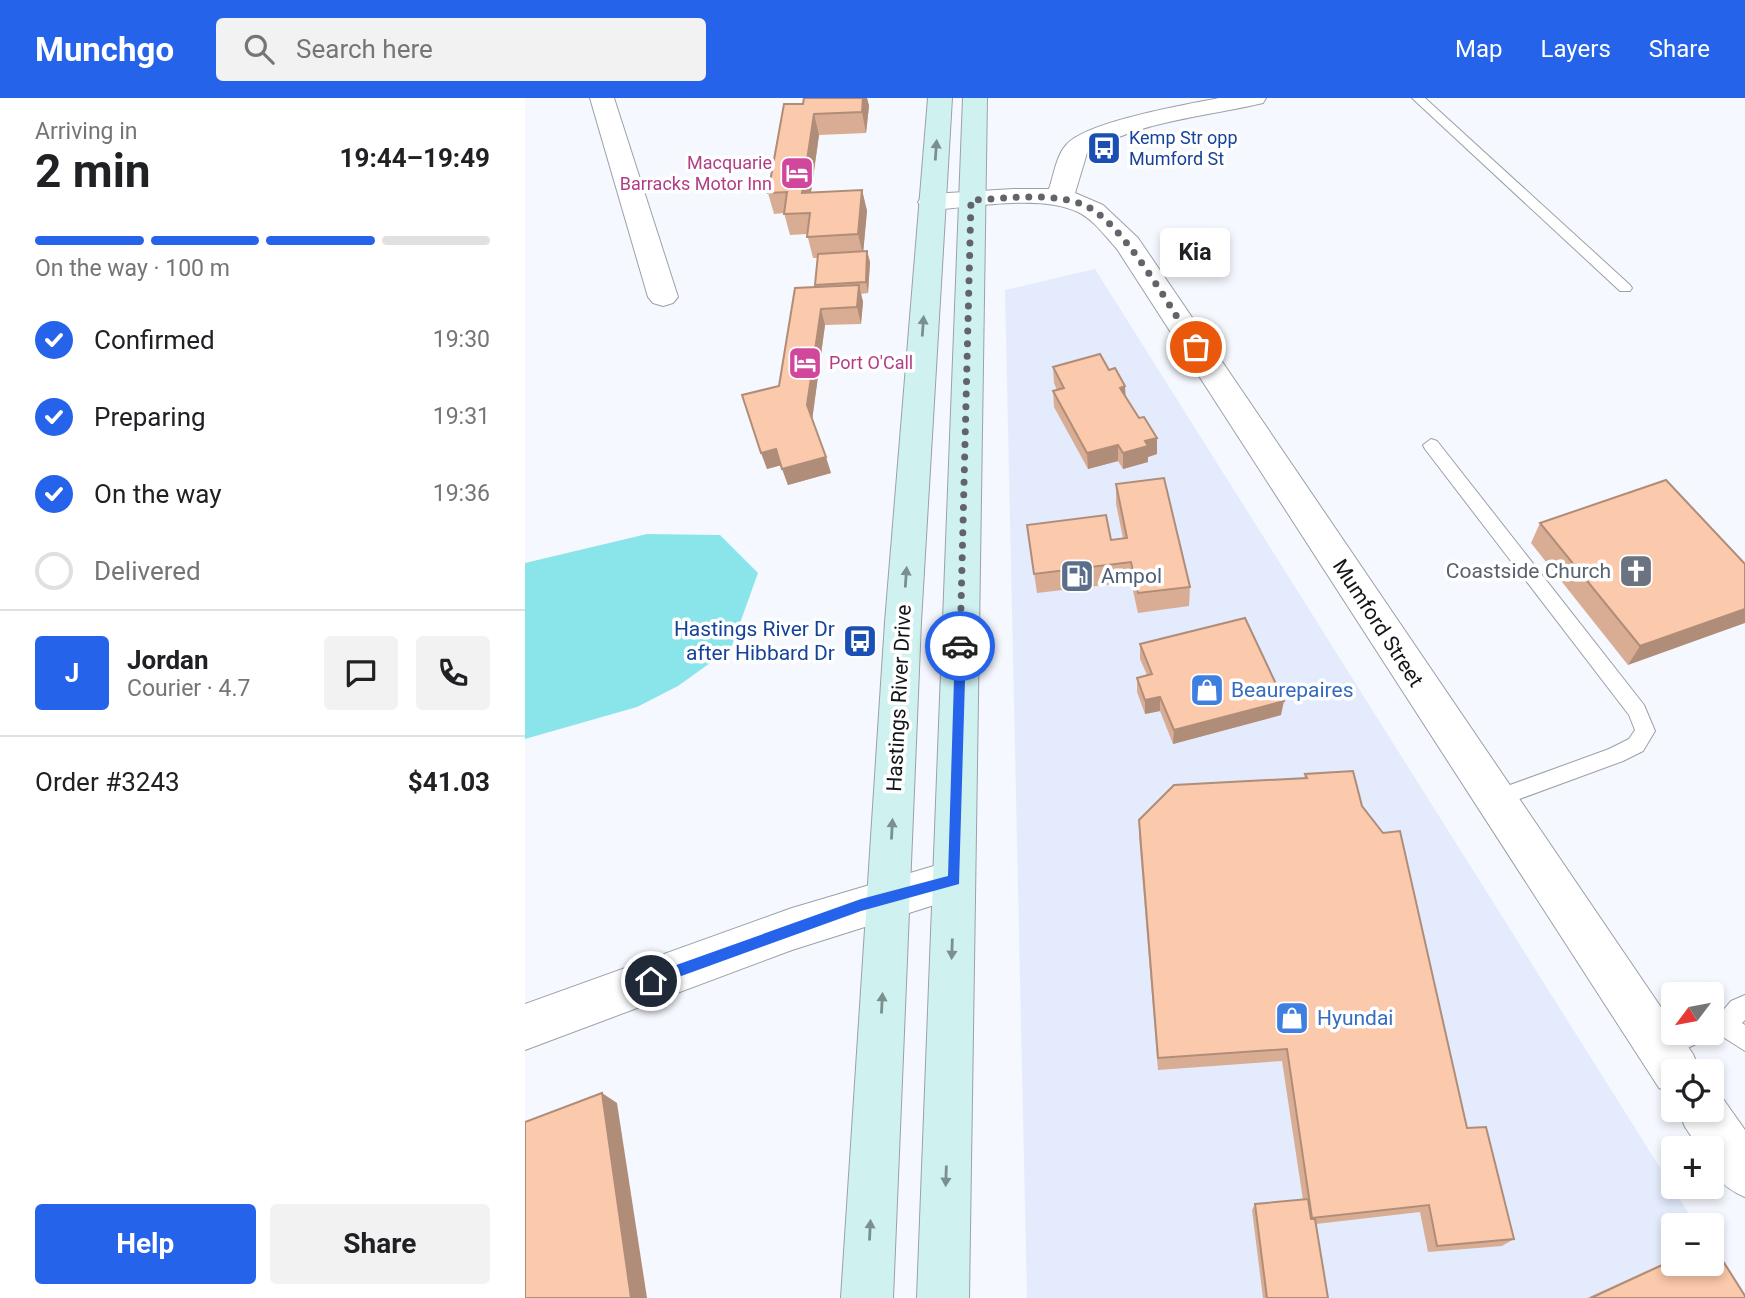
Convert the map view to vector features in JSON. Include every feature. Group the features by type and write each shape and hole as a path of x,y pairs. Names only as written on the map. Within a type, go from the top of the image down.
{"main road":[{"name":"Hastings River Drive","path":"867,1298 917,400 940,98"},
{"path":"943,1298 975,98"}],"street":[{"path":"602,98 663,297"},
{"path":"1059,199 1075,150 1088,141 1124,128 1254,98"},
{"name":"Mumford Street","path":"932,202 1059,199 1090,208 1128,244 1667,1059"},
{"path":"525,1027 803,925 888,897 954,880"},
{"path":"1710,1122 1745,1172"}],"lane":[{"path":"1418,98 1625,288"},
{"path":"1431,445 1637,711 1645,731 1636,745 1616,755 1495,799"},
{"path":"1724,1021 1745,1006"},
{"path":"1724,1028 1745,1039"},
{"path":"1669,1059 1683,1045"}],"shaded area":[{"path":"1095,269 1661,1169 1661,1199 1680,1199 1688,1213 1661,1213 1661,1276 1722,1276 1742,1298 1027,1298 1005,290"}],"water":[{"path":"647,534 720,535 758,573 731,648 678,686 637,707 525,739 525,563"}],"building":[{"path":"804,98 863,98 862,112 814,114 802,193 862,190 858,234 807,237 810,213 784,214 787,192 768,193 784,104 803,104"},
{"path":"867,251 866,282 815,285 818,254"},
{"name":"Port O'Call","path":"859,285 857,307 821,309 807,405 826,457 782,469 776,449 761,453 742,395 779,386 795,288"},
{"path":"1100,354 1109,370 1115,368 1125,386 1120,388 1139,418 1144,417 1157,438 1145,441 1148,446 1123,453 1118,445 1087,453 1053,391 1064,388 1053,367"},
{"path":"1164,478 1190,587 1138,593 1131,562 1034,574 1027,525 1106,515 1111,540 1127,538 1116,484"},
{"name":"Coastside Church","path":"1666,480 1745,564 1745,609 1640,646 1540,523"},
{"name":"Beaurepaires","path":"1245,618 1284,701 1174,730 1160,697 1145,700 1137,678 1152,674 1140,644"},
{"name":"Hyundai","path":"1353,771 1362,806 1383,833 1400,831 1467,1128 1486,1127 1514,1239 1437,1246 1429,1205 1312,1218 1287,1049 1158,1058 1139,820 1174,785 1307,778 1305,774"},
{"path":"602,1093 631,1298 525,1298 525,1122"},
{"path":"1308,1199 1311,1219 1315,1219 1328,1298 1267,1298 1255,1204"},
{"path":"1724,1263 1745,1296 1745,1298 1591,1298 1661,1266 1661,1276 1724,1276"}],"way so far":[{"path":"960,646 971,200 1042,197 1079,203 1090,208 1128,244 1196,347"}],"place":[{"name":"Kemp Str opp Mumford St","path":"1104,148"},
{"name":"Macquarie Barracks Motor Inn","path":"797,173"},
{"name":"Kia","path":"1196,347"},
{"name":"Port O'Call","path":"805,363"},
{"name":"Coastside Church","path":"1636,571"},
{"name":"Ampol","path":"1077,576"},
{"name":"Hastings River Dr after Hibbard Dr","path":"860,641"},
{"name":"Beaurepaires","path":"1207,690"},
{"name":"Hyundai","path":"1292,1018"}],"route":[{"path":"651,981 861,905 954,880 960,646"}]}
